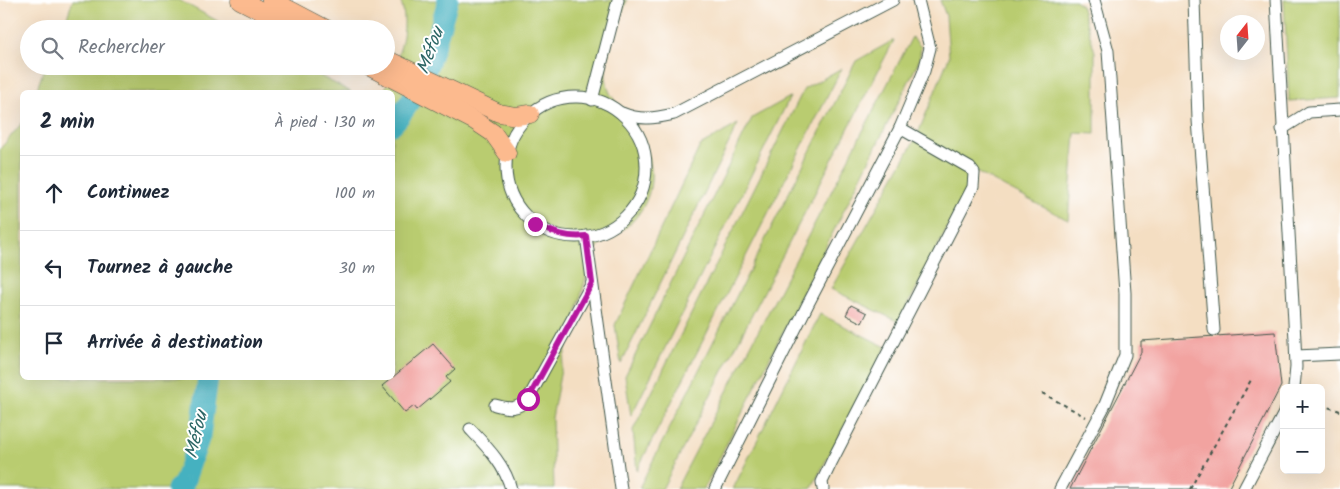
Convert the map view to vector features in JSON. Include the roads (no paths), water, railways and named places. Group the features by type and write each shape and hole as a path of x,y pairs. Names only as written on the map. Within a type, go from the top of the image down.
{"highway":[{"path":"240,0 279,20"},
{"path":"271,0 309,20"},
{"path":"395,64 478,113 507,153"},
{"path":"389,75 478,113 530,114"}],"street":[{"path":"592,100 618,0"},
{"path":"616,110 626,118 640,138 646,162 643,186 636,203 625,217 605,231 586,236 573,237 553,233 535,224 521,210 510,193 506,173 507,153 516,132 530,114 553,101 579,98 592,100 616,110 635,119 651,119 674,114 893,0"},
{"path":"715,489 808,304 900,128 924,71 930,48 918,0"},
{"path":"1060,489 1096,423 1123,363 1125,293 1108,51 1094,0"},
{"path":"1194,0 1198,120 1214,330"},
{"path":"1276,0 1296,356 1294,384"},
{"path":"1282,129 1309,112 1340,110"},
{"path":"823,489 822,482 973,187 974,173 970,168 900,128"},
{"path":"586,236 621,489"},
{"path":"495,405 508,409 520,407 528,399 592,283"},
{"path":"1296,356 1340,354"},
{"path":"1244,489 1280,421"},
{"path":"470,429 494,456 508,476 511,489"}],"waterway":[{"name":"Méfou","path":"395,121 413,97 428,66 448,0"},
{"name":"Méfou","path":"177,489 183,485 200,436 208,380"}]}
